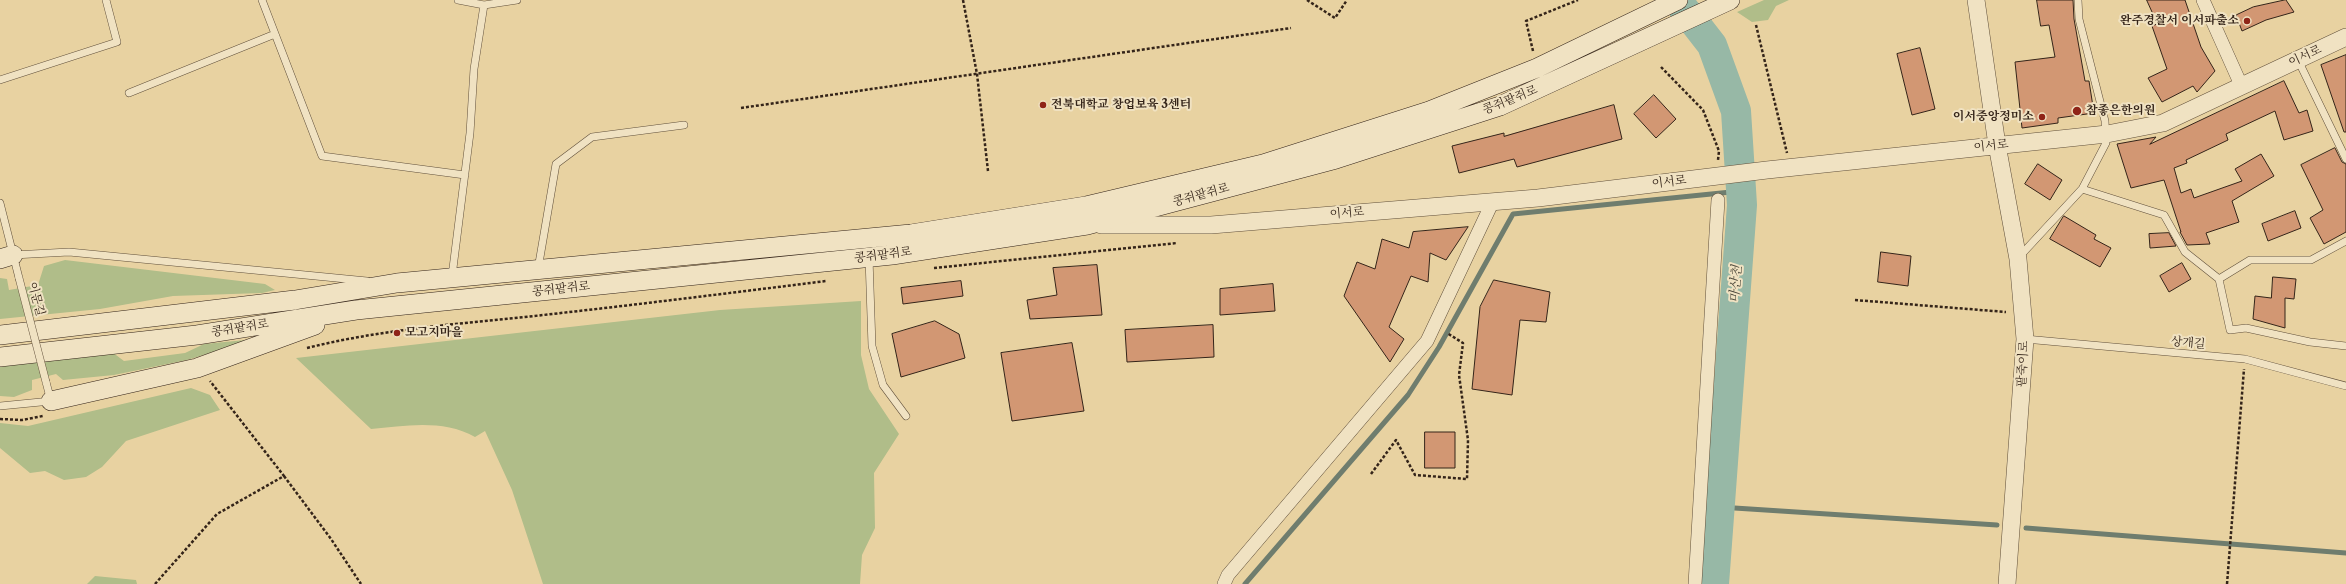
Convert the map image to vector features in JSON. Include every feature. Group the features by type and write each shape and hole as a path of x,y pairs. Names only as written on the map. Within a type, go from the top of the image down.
{"main road":[{"name":"콩쥐팥쥐로","path":"0,336 235,307 397,283 911,234 1086,206 1263,164 1429,110 1536,68 1678,0"},
{"name":"콩쥐팥쥐로","path":"0,357 191,336 356,310 869,258 1088,225 1336,159 1500,106 1728,1"},
{"path":"51,401 197,368 356,310"}],"street":[{"name":"팥죽이로","path":"1976,0 1998,145 2018,259 2025,339 2007,584"},
{"path":"2203,0 2241,85"},
{"name":"이서로","path":"1088,225 1211,225 1538,198 1766,170 2107,134 2163,123 2241,85 2346,37"},
{"path":"1695,584 1718,200"},
{"path":"1224,584 1228,575 1427,341 1494,201"}],"lane":[{"path":"0,80 117,42 106,0"},
{"path":"262,0 322,156 465,175"},
{"path":"458,0 484,5 517,0"},
{"path":"2018,259 2082,189 2106,143 2107,134 2079,19 2078,0"},
{"path":"451,278 465,175 474,70 484,5"},
{"path":"129,93 275,34"},
{"path":"2298,60 2346,159"},
{"path":"538,269 556,164 592,137 684,125"},
{"path":"2082,189 2164,215 2185,252 2219,279 2230,330 2246,328 2310,342 2346,346"},
{"name":"이문길","path":"0,203 6,257 19,278 51,401"},
{"path":"2219,279 2250,260 2311,260 2346,241"},
{"path":"6,257 69,252 397,283"},
{"path":"869,258 872,346 883,385 906,416"},
{"name":"상개길","path":"2025,339 2245,359 2346,386"},
{"path":"0,406 51,401"}],"path":[{"path":"963,0 977,74 988,171"},
{"path":"1307,0 1335,18 1347,0"},
{"path":"1536,68 1526,21 1578,0"},
{"path":"1756,25 1790,168"},
{"path":"741,108 1290,28"},
{"path":"1661,67 1703,110 1719,151 1722,175"},
{"path":"932,268 1179,243"},
{"path":"302,350 355,336 405,329 562,313 830,281"},
{"path":"1855,300 2023,313"},
{"path":"1371,474 1396,440 1415,475 1467,479 1468,440 1458,375 1463,344 1456,339"},
{"path":"2227,584 2245,359"},
{"path":"197,368 284,476 331,539 361,584"},
{"path":"155,584 217,514 284,476"}],"green space":[{"path":"1764,0 1789,0 1776,6 1768,20 1752,22 1737,12"},
{"path":"65,260 265,284 275,290 262,293 173,296 100,309 0,319 0,278 7,279 9,290 38,285 44,266"},
{"path":"861,301 861,355 869,389 899,434 874,473 875,528 862,555 860,584 543,584 512,490 485,431 475,437 463,431 424,425 371,429 296,358 720,310"},
{"path":"256,339 187,360 114,375 63,380 56,374 32,380 32,390 14,397 0,396 0,365 112,352 124,361 185,353 204,344"},
{"path":"191,388 210,395 220,410 126,441 102,467 86,477 64,480 45,471 30,473 0,448 0,423 28,426"},
{"path":"95,576 136,580 137,584 87,584"}],"building":[{"path":"2037,0 2073,0 2074,19 2085,81 2089,81 2094,113 2058,118 2058,123 2022,128 2015,62 2055,57 2049,25 2041,26"},
{"path":"2147,0 2185,0 2201,47 2215,71 2197,92 2193,86 2162,102 2148,78 2167,69 2152,26 2157,24"},
{"path":"2286,0 2294,12 2266,20 2242,31 2236,15 2253,7"},
{"path":"1920,48 1935,109 1912,115 1897,54"},
{"path":"2346,55 2346,132 2344,132 2321,65"},
{"path":"2284,81 2299,113 2307,110 2313,131 2284,140 2275,111 2226,134 2228,140 2186,160 2187,163 2174,168 2181,193 2191,189 2194,198 2242,181 2235,169 2261,154 2274,176 2232,201 2239,222 2206,233 2210,244 2187,245 2180,232 2164,180 2131,188 2117,144 2156,137 2150,144"},
{"path":"1654,95 1676,119 1656,138 1634,114"},
{"path":"1614,105 1622,139 1517,167 1514,159 1459,173 1452,146 1504,133 1504,136"},
{"path":"2335,148 2342,162 2346,164 2346,232 2324,244 2310,218 2323,210 2301,165"},
{"path":"2038,164 2062,180 2050,200 2025,184"},
{"path":"2295,211 2301,228 2268,241 2262,224"},
{"path":"2064,216 2096,235 2094,239 2111,248 2100,267 2050,239"},
{"path":"1468,227 1446,260 1430,253 1428,282 1411,276 1389,327 1404,339 1390,362 1344,296 1357,262 1375,269 1382,239 1409,248 1413,232"},
{"path":"2169,233 2176,246 2150,248 2149,234"},
{"path":"1881,252 1911,256 1908,286 1878,282"},
{"path":"2182,263 2191,279 2169,292 2160,276"},
{"path":"1097,265 1102,315 1030,319 1027,300 1057,295 1053,268"},
{"path":"2273,277 2296,279 2294,299 2285,298 2285,328 2253,319 2255,296 2271,298"},
{"path":"1494,280 1550,292 1546,322 1520,320 1512,395 1472,389 1480,307"},
{"path":"961,281 963,296 903,304 901,288"},
{"path":"1273,284 1275,311 1220,315 1220,289"},
{"path":"935,321 959,334 965,358 901,377 892,334"},
{"path":"1213,325 1214,357 1127,362 1125,330"},
{"path":"1072,343 1084,411 1012,421 1001,353"},
{"path":"1425,432 1455,432 1455,468 1425,468"}],"waterway":[{"name":"마산천","path":"1677,0 1712,45 1736,111 1742,205 1714,584"},
{"path":"1245,584 1408,395 1439,347 1513,214 1741,191"},
{"path":"1719,507 1997,525"},
{"path":"2026,528 2346,553"}],"place":[{"name":"완주경찰서 이서파출소","path":"2247,21"},
{"name":"전북대학교 창업보육 3센터","path":"1043,105"},
{"name":"참좋은한의원","path":"2077,111"},
{"name":"이서중앙정미소","path":"2042,117"},
{"name":"모고지마을","path":"397,333"}]}
